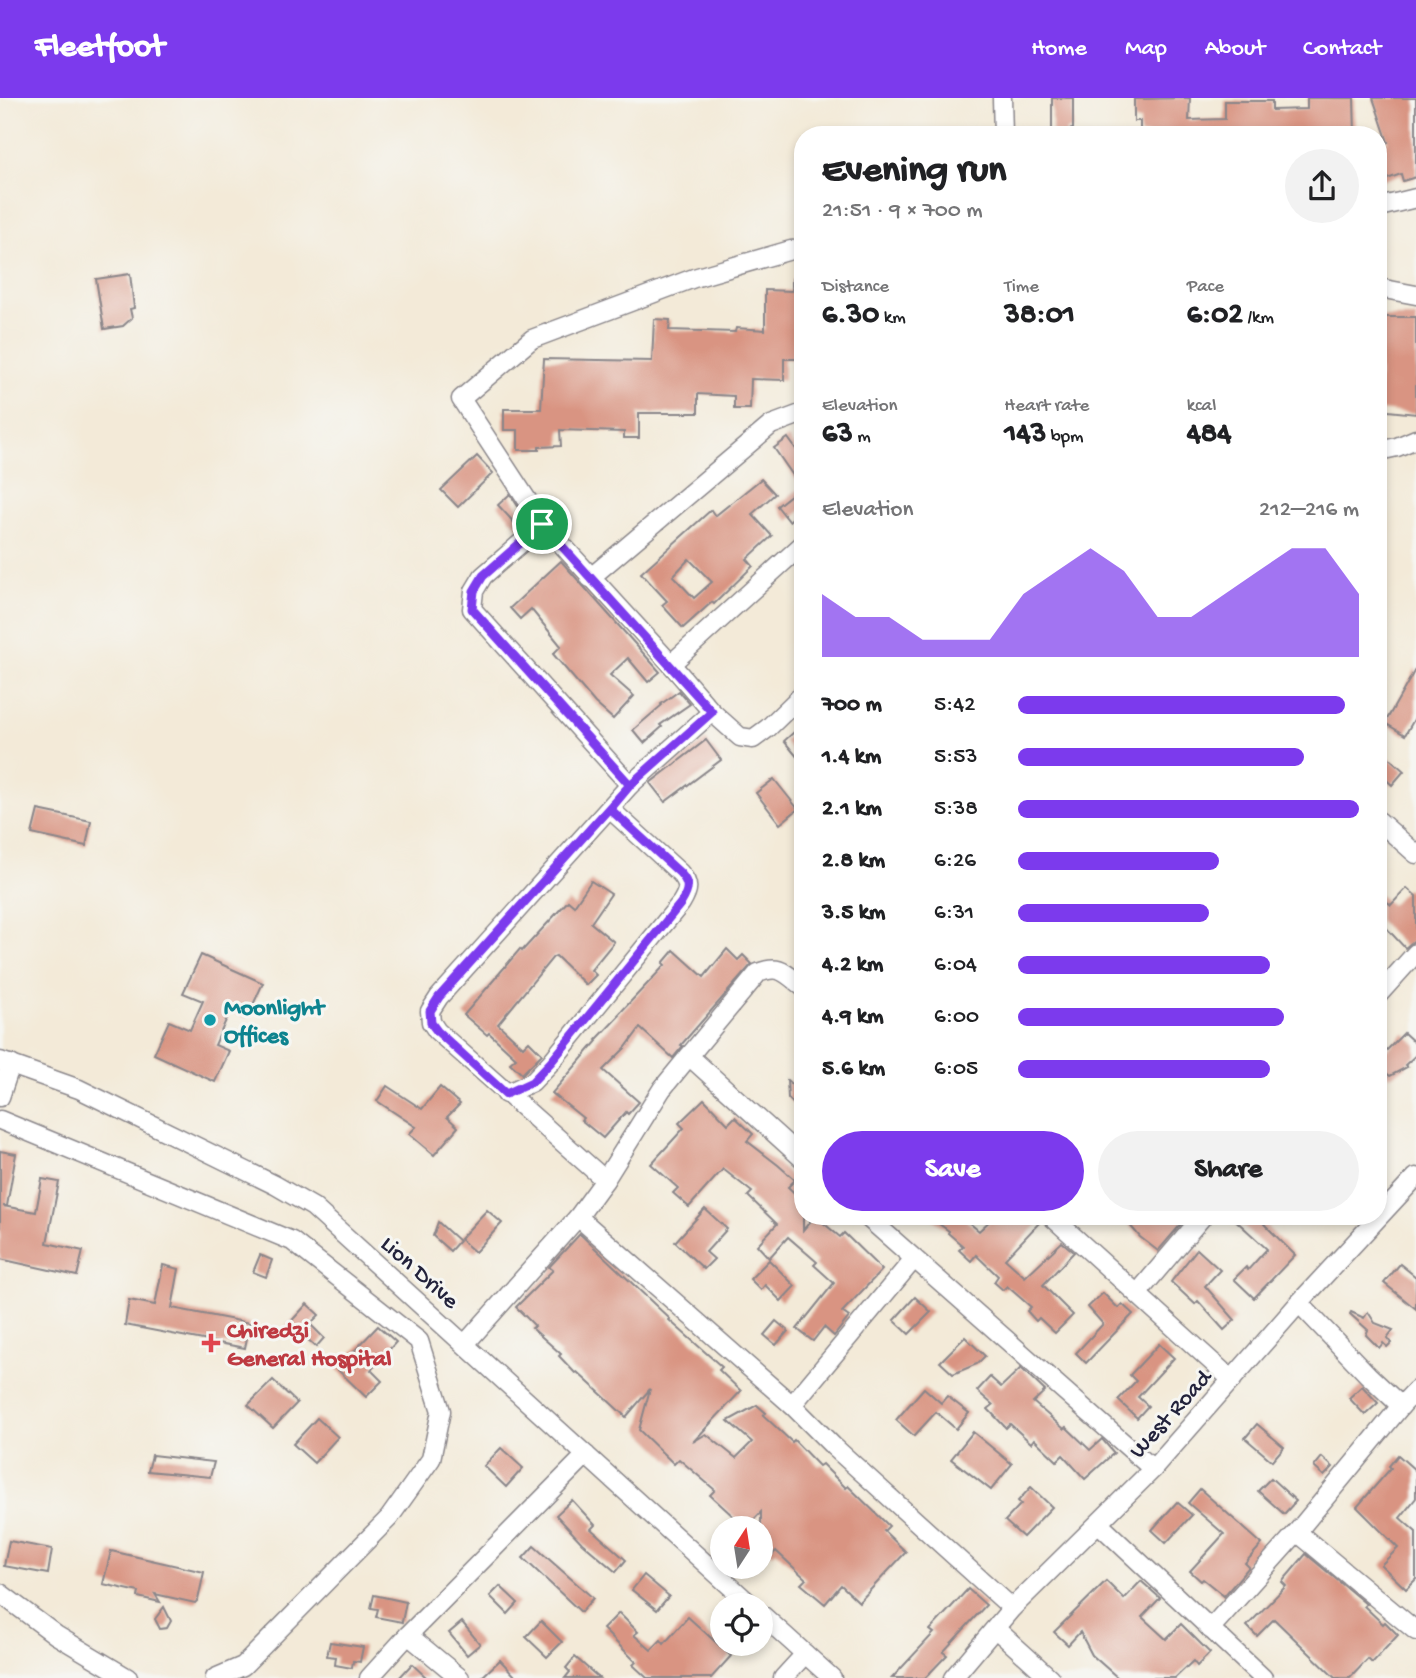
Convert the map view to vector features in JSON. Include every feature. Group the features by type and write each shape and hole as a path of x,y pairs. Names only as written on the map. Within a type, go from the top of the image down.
{"street":[{"path":"1002,98 1003,126"},
{"path":"1387,205 1416,198"},
{"path":"794,250 694,278 533,339 461,399 542,524 712,712 740,737 753,739 768,729 794,703"},
{"path":"1387,290 1416,295"},
{"path":"590,578 771,425 794,416"},
{"path":"1387,449 1416,439"},
{"path":"542,524 483,576 474,591 472,609 630,785"},
{"path":"671,664 794,552"},
{"path":"605,1180 437,1031 431,1023 430,1011 439,997 630,785 712,712"},
{"path":"506,1094 532,1082 551,1062 688,891 687,881 680,873 610,809"},
{"path":"1387,828 1416,854"},
{"path":"1387,985 1416,953"},
{"path":"465,1344 578,1217 605,1180 662,1088 758,974 771,968 780,970 794,980"},
{"path":"689,1056 794,1151"},
{"path":"0,1097 6,1063"},
{"name":"Lion Drive","path":"6,1063 79,1089 275,1185 313,1207 738,1593"},
{"path":"0,1119 292,1241 419,1341 441,1411 431,1459 389,1518 292,1617 243,1666 215,1678"},
{"name":"West Road","path":"1387,1208 1416,1177"},
{"path":"578,1217 792,1405 843,1455 1012,1608"},
{"path":"876,1225 1153,1469"},
{"path":"1061,1225 1232,1380"},
{"path":"1137,1294 1195,1225"},
{"name":"West Road","path":"953,1678 1012,1608 1153,1469 1371,1225"},
{"path":"792,1405 913,1260"},
{"path":"1299,1303 1401,1406"},
{"path":"1210,1629 1297,1532 1416,1390"},
{"path":"369,1678 586,1455"},
{"path":"1098,1524 1262,1678"},
{"path":"1297,1532 1416,1630"},
{"path":"0,1593 56,1635 128,1678"},
{"path":"773,1625 832,1678"},
{"path":"996,1629 1050,1678"},
{"path":"408,1635 460,1678"},
{"path":"783,1678 805,1654"}],"building":[{"path":"1052,98 1073,98 1073,126 1052,126"},
{"path":"1190,98 1189,120 1225,119 1225,101 1272,101 1272,110 1307,109 1307,98 1354,98 1355,126 1140,126 1140,121 1134,121 1134,99"},
{"path":"1373,98 1416,98 1416,177 1403,181 1401,174 1387,179 1387,126 1383,126"},
{"path":"130,274 134,308 130,309 132,318 123,326 104,329 96,279"},
{"path":"794,279 794,359 784,359 784,380 751,379 750,409 734,409 734,396 698,394 698,413 639,413 639,438 624,438 624,432 560,430 561,446 539,447 539,450 518,450 518,430 504,430 504,409 541,409 544,359 652,361 654,319 670,320 669,330 765,330 765,290 792,291"},
{"path":"1387,317 1416,317 1416,414 1387,411"},
{"path":"788,438 794,446 794,477 774,448"},
{"path":"477,456 493,473 458,507 441,490"},
{"path":"761,479 775,494 752,514 772,536 747,559 753,566 714,604 712,602 683,628 662,605 667,601 641,573 711,510 715,516","holes":["689,559 712,582 694,598 673,576"]},
{"path":"794,493 794,517 789,521 777,506"},
{"path":"510,494 528,522 520,529 498,505"},
{"path":"561,561 660,672 648,682 628,658 610,675 634,696 613,719 595,703 553,654 561,646 531,609 520,619 510,608"},
{"path":"1416,668 1416,716 1405,735 1387,724 1387,719"},
{"path":"679,691 690,704 660,725 662,727 644,743 633,730"},
{"path":"794,732 794,753 784,741"},
{"path":"706,740 721,760 665,802 650,783"},
{"path":"1387,756 1404,771 1392,785 1387,780"},
{"path":"774,779 794,804 794,812 780,824 756,793"},
{"path":"38,810 91,821 86,846 32,834"},
{"path":"591,881 611,894 591,923 614,942 591,970 596,975 586,985 556,956 553,957 498,1024 523,1047 529,1041 542,1054 522,1074 510,1063 516,1058 464,1015 520,949 522,951 568,901 574,906"},
{"path":"1407,888 1416,896 1416,939 1405,948 1387,929 1387,902 1391,905"},
{"path":"727,949 738,960 743,955 752,964 681,1045 683,1046 673,1058 640,1028 603,1070 639,1102 628,1114 626,1112 603,1138 552,1093 618,1015 665,965 663,963 674,950 704,977"},
{"name":"Moonlight Offices","path":"201,955 263,983 247,1018 230,1011 215,1045 229,1051 215,1082 154,1054 169,1021 190,1030 203,1001 183,993"},
{"path":"1404,1033 1416,1044 1416,1055 1405,1065 1407,1067 1390,1076 1387,1074 1387,1050"},
{"path":"787,1080 794,1087 794,1104 788,1098"},
{"path":"387,1086 422,1109 440,1087 460,1104 447,1117 458,1127 434,1155 409,1134 416,1127 377,1101"},
{"path":"704,1099 728,1124 735,1117 753,1134 747,1141 794,1179 788,1187 794,1193 794,1225 803,1225 803,1230 807,1225 826,1225 840,1237 844,1233 882,1270 842,1312 849,1317 834,1336 824,1327 813,1341 797,1329 834,1283 814,1265 817,1262 788,1237 769,1258 757,1245 777,1224 748,1196 752,1192 723,1169 689,1207 673,1193 678,1188 651,1164 684,1128 679,1123"},
{"path":"0,1151 16,1154 7,1206 3,1206 36,1212 42,1179 59,1182 47,1243 83,1251 77,1276 0,1259"},
{"path":"705,1209 727,1229 706,1252 714,1259 704,1269 675,1242"},
{"path":"487,1210 502,1223 475,1252 460,1239"},
{"path":"438,1222 459,1241 450,1251 433,1236"},
{"path":"941,1225 972,1225 979,1231 985,1225 1037,1225 1005,1259 1025,1277 1062,1242 1074,1252 1043,1285 1073,1315 1055,1333 1039,1318 1036,1321 1027,1311 1031,1307 1007,1286 1003,1290 994,1282 998,1276 976,1255 971,1261 959,1250 963,1246"},
{"path":"1130,1225 1180,1225 1158,1251"},
{"path":"1241,1225 1265,1225 1295,1255 1254,1298 1234,1279 1246,1267 1248,1270 1267,1249"},
{"path":"580,1234 722,1367 719,1370 741,1391 693,1442 706,1434 736,1458 752,1442 728,1421 757,1405 766,1413 763,1415 792,1442 794,1440 819,1466 822,1464 846,1488 848,1486 889,1526 884,1531 906,1552 859,1602 841,1585 825,1604 801,1584 806,1579 776,1551 774,1553 774,1516 761,1516 761,1512 757,1516 733,1516 710,1495 715,1490 679,1459 674,1464 639,1430 650,1389 626,1417 575,1373 559,1356 561,1354 532,1328 535,1326 516,1307 553,1270 549,1267"},
{"path":"1197,1249 1220,1270 1205,1286 1235,1320 1224,1330 1198,1301 1195,1304 1171,1282"},
{"path":"260,1255 272,1260 266,1277 253,1272"},
{"path":"769,1260 795,1286 781,1301 765,1285 761,1290 750,1279"},
{"path":"1400,1264 1416,1277 1416,1309 1384,1283"},
{"path":"163,1265 179,1269 172,1308 250,1323 245,1348 125,1325 129,1300 155,1305"},
{"path":"1103,1293 1118,1308 1122,1304 1133,1314 1086,1363 1076,1353 1103,1324 1088,1307"},
{"path":"915,1297 931,1312 909,1334 894,1320"},
{"path":"307,1304 319,1315 310,1324 324,1338 316,1347 302,1334 297,1339 285,1328"},
{"path":"1351,1312 1364,1318 1368,1312 1375,1323 1393,1330 1387,1338 1391,1343 1387,1347 1383,1343 1379,1348 1366,1335 1368,1330 1350,1314"},
{"path":"776,1321 788,1331 776,1345 764,1335"},
{"path":"378,1326 396,1342 371,1370 382,1381 366,1397 337,1369"},
{"path":"965,1337 985,1356 977,1364 953,1374 940,1362"},
{"path":"1159,1344 1174,1358 1138,1397 1148,1406 1137,1418 1118,1400 1136,1381 1130,1375"},
{"path":"1021,1368 1045,1391 1033,1402 1064,1429 1066,1427 1090,1450 1102,1439 1114,1453 1085,1479 1063,1455 1057,1461 1034,1439 1031,1443 1010,1424 1006,1428 988,1409 993,1405 977,1391 990,1377 1001,1387"},
{"path":"273,1380 297,1403 273,1428 248,1405"},
{"path":"1362,1386 1378,1403 1365,1415 1349,1398"},
{"path":"924,1388 941,1403 947,1396 969,1413 956,1429 936,1412 914,1436 896,1420"},
{"path":"317,1418 338,1437 314,1463 293,1444"},
{"path":"1257,1424 1284,1447 1272,1461 1245,1438"},
{"path":"973,1432 1012,1464 991,1490 951,1459"},
{"path":"501,1448 523,1468 506,1487 484,1466"},
{"path":"152,1455 214,1462 210,1477 148,1471"},
{"path":"1398,1455 1416,1471 1416,1498 1400,1518 1416,1532 1416,1579 1406,1589 1381,1565 1398,1548 1357,1507 1391,1468 1389,1466"},
{"path":"1322,1457 1333,1467 1324,1476 1314,1467"},
{"path":"1271,1478 1296,1501 1284,1514 1258,1491"},
{"path":"1031,1487 1052,1507 1023,1537 1005,1521 1021,1504 1018,1501"},
{"path":"1200,1489 1262,1544 1245,1563 1249,1567 1224,1596 1190,1571 1224,1534 1188,1503"},
{"path":"572,1500 595,1525 591,1529 626,1560 616,1572 582,1543 556,1515"},
{"path":"1177,1502 1192,1515 1166,1543 1152,1530"},
{"path":"9,1541 52,1549 48,1574 4,1566"},
{"path":"534,1546 593,1598 581,1612 523,1558"},
{"path":"111,1551 204,1572 198,1600 195,1603 155,1594 160,1602 138,1597 139,1592 103,1584"},
{"path":"1306,1554 1366,1604 1364,1606 1398,1635 1372,1663 1368,1659 1350,1678 1335,1678 1274,1619 1257,1636 1247,1626 1286,1586 1282,1582"},
{"path":"644,1575 669,1596 657,1610 632,1590"},
{"path":"1106,1581 1124,1599 1141,1581 1160,1598 1142,1617 1166,1639 1181,1624 1210,1653 1197,1666 1193,1661 1175,1678 1118,1678 1092,1655 1080,1632 1068,1645 1054,1632"},
{"path":"500,1586 518,1603 508,1614 490,1596"},
{"path":"968,1589 986,1605 943,1652 947,1655 925,1678 892,1678 934,1633 930,1630"},
{"path":"374,1595 406,1602 402,1622 376,1617 378,1609 371,1608"},
{"path":"164,1607 171,1621 167,1628 160,1629 155,1619"},
{"path":"619,1613 638,1632 634,1635 651,1650 661,1640 664,1644 688,1617 710,1637 710,1656 731,1656 711,1678 647,1678 633,1665 636,1662 603,1629"},
{"path":"541,1621 562,1642 547,1657 526,1637"},
{"path":"462,1622 480,1644 467,1655 449,1633"},
{"path":"330,1642 363,1647 360,1662 353,1661 352,1668 335,1665 336,1657 327,1656"},
{"path":"575,1657 599,1678 565,1678 570,1672 566,1668"},
{"path":"500,1660 517,1678 481,1678"},
{"path":"412,1664 427,1678 399,1678"}],"place":[{"name":"Moonlight Offices","path":"210,1020"},
{"name":"Chiredzi General Hospital","path":"211,1343"}],"route":[{"path":"542,524 483,576 474,591 472,609 630,785 439,997 430,1011 431,1023 437,1031 506,1094 532,1082 551,1062 688,891 687,881 680,873 610,809 630,785 712,712 542,524"}]}
